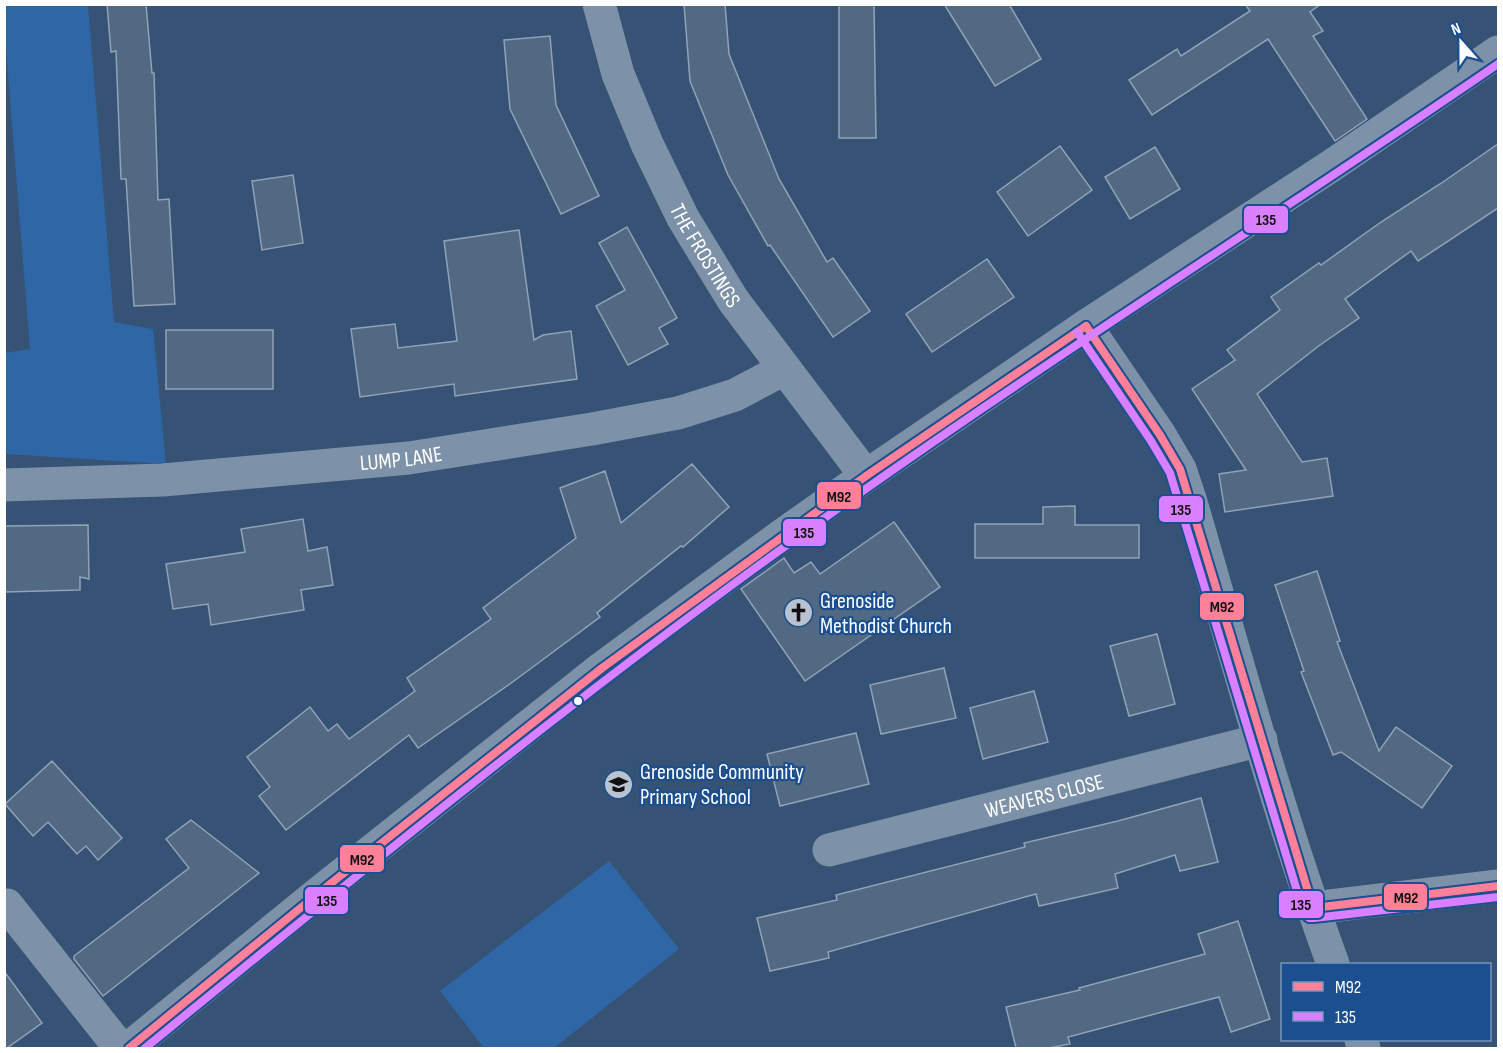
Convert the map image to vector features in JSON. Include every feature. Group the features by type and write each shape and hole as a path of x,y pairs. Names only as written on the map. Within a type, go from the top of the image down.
{"street":[{"name":"THE FROSTINGS","path":"599,4 618,74 646,144 683,218 734,300 866,476"},
{"path":"129,1048 320,892 602,668 866,476 1086,326 1331,166 1498,52"},
{"path":"1086,326 1160,435 1180,469 1260,740 1313,908 1334,963"},
{"name":"LUMP LANE","path":"4,485 163,480 409,458 678,413 735,395 784,369"},
{"name":"WEAVERS CLOSE","path":"829,850 1260,740"},
{"path":"1313,908 1498,886"},
{"path":"7,905 120,1048"}],"shaded area":[{"path":"5,5 88,5 114,322 153,329 166,464 5,454 4,353 30,349 5,37"},
{"path":"609,861 679,949 554,1048 484,1048 440,991"}],"building":[{"path":"107,4 146,4 152,73 154,73 158,200 169,199 175,304 134,306 126,179 121,179 116,51 111,52"},
{"path":"684,4 725,4 729,54 779,179 827,262 833,258 870,311 833,337 770,245 768,246 728,175 690,81"},
{"path":"839,4 874,4 876,138 839,138"},
{"path":"944,4 1009,4 1041,59 995,86"},
{"path":"1245,4 1321,4 1310,12 1323,31 1313,36 1367,119 1335,141 1268,39 1152,115 1129,80 1177,49 1181,56 1250,11"},
{"path":"550,36 556,105 599,196 561,214 510,109 504,40"},
{"path":"1498,144 1498,208 1418,261 1411,251 1345,299 1359,318 1257,394 1302,462 1327,458 1333,496 1225,512 1219,474 1246,470 1192,389 1235,360 1227,350 1280,310 1271,297"},
{"path":"1060,146 1092,190 1028,236 997,192"},
{"path":"1155,147 1180,189 1130,219 1105,177"},
{"path":"293,175 303,243 262,250 252,181"},
{"path":"627,227 677,318 659,328 668,344 628,365 596,306 625,290 599,243"},
{"path":"519,230 534,340 543,335 571,331 577,379 455,396 454,384 360,397 351,329 395,324 398,348 457,341 444,241"},
{"path":"987,259 1014,297 932,352 906,314"},
{"path":"166,330 273,330 273,389 166,389"},
{"path":"692,464 729,507 683,547 681,546 597,613 600,617 514,681 418,748 409,735 286,830 259,796 270,787 247,757 310,707 328,731 337,724 349,739 415,691 407,678 491,619 483,608 576,538 560,488 605,471 621,523"},
{"path":"1075,506 1075,525 1139,525 1139,558 975,558 975,524 1043,524 1043,507"},
{"path":"303,519 308,551 327,547 333,585 301,590 304,610 211,625 208,604 173,609 166,564 245,552 241,529"},
{"name":"Grenoside Methodist Church","path":"894,522 940,587 805,681 741,589 784,558 794,573 811,562 820,574"},
{"path":"88,525 89,579 80,577 80,590 4,592 4,526"},
{"path":"1317,571 1340,641 1337,642 1379,751 1396,727 1452,766 1422,808 1341,752 1333,755 1301,672 1304,671 1275,585"},
{"path":"1157,634 1175,704 1129,716 1110,646"},
{"path":"944,668 956,718 881,734 870,685"},
{"path":"1034,691 1048,742 983,759 970,708"},
{"path":"856,733 869,784 780,806 767,754"},
{"path":"52,761 122,838 98,860 86,846 77,854 48,822 33,836 5,804"},
{"path":"1201,798 1218,862 1180,871 1175,855 1115,874 1118,888 1039,906 1036,894 828,952 829,958 770,971 757,918 837,900 836,895 1025,847 1024,843 1118,821"},
{"path":"191,820 259,873 103,996 74,956 189,868 166,839"},
{"path":"1238,921 1270,1019 1231,1032 1219,997 1068,1037 1070,1044 1049,1048 1016,1048 1006,1007 1080,990 1079,988 1205,954 1198,934"},
{"path":"4,971 42,1023 7,1048 4,1048"}],"transit line":[{"name":"135","path":"145,1048 542,729 787,545 963,422 1498,64"},
{"name":"M92","path":"1086,326 1160,435 1180,469 1313,908"},
{"name":"M92","path":"129,1048 320,892 602,668 866,476 1086,326"},
{"name":"135","path":"1077,332 1170,473 1304,914 1309,918 1314,918 1498,897"},
{"name":"M92","path":"1313,908 1498,886"}],"place":[{"name":"Grenoside Methodist Church","path":"799,613"},
{"name":"Grenoside Community Primary School","path":"619,784"}]}
